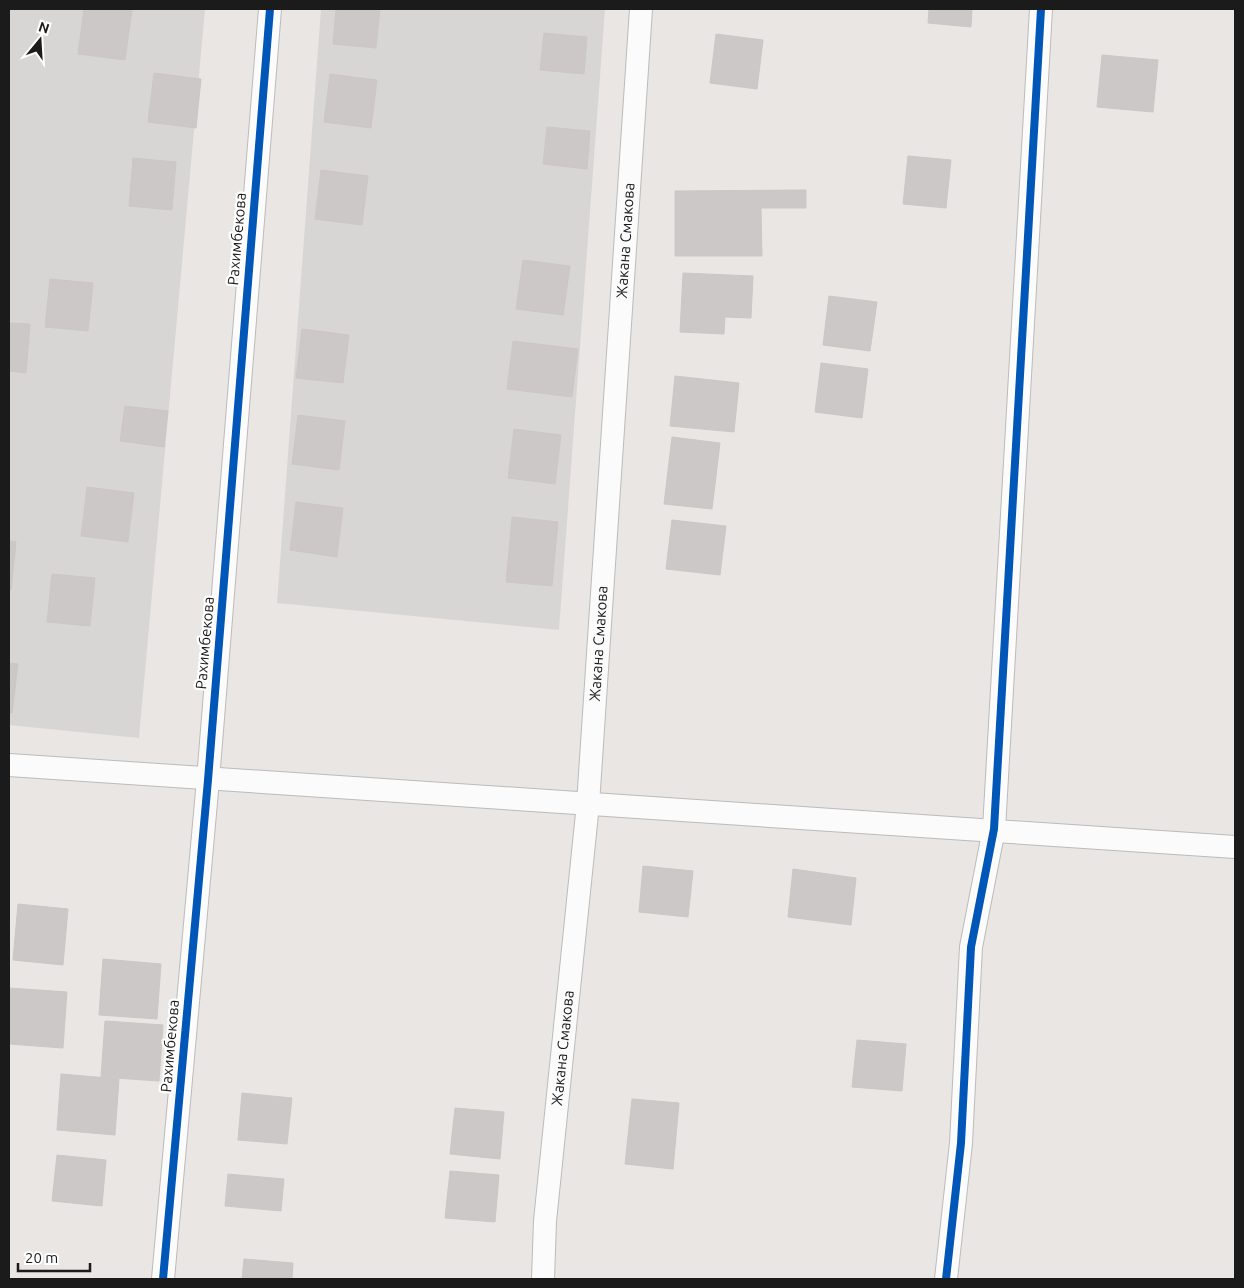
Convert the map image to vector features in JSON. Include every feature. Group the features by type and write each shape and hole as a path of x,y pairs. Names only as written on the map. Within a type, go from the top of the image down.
{"street":[{"name":"Рахимбекова","path":"163,1279 208,780 270,9"},
{"name":"Жакана Смакова","path":"543,1279 545,1222 588,804 637,44 641,9"},
{"path":"946,1279 961,1143 971,947 994,830 1041,9"},
{"path":"9,766 1235,847"}],"shaded area":[{"path":"9,9 205,9 139,738 9,725"},
{"path":"321,9 605,9 559,630 277,603"}],"building":[{"path":"84,9 132,10 125,60 78,54"},
{"path":"336,9 380,9 376,48 333,44"},
{"path":"929,9 972,9 971,27 928,23"},
{"path":"544,33 587,37 584,74 540,70"},
{"path":"716,34 763,40 757,89 710,83"},
{"path":"1102,55 1158,60 1153,112 1097,107"},
{"path":"154,73 201,79 196,128 148,122"},
{"path":"330,74 377,80 371,128 324,122"},
{"path":"547,127 590,131 587,169 543,164"},
{"path":"908,156 951,160 946,208 903,204"},
{"path":"133,158 176,162 172,210 129,206"},
{"path":"321,170 368,176 362,225 315,219"},
{"path":"806,190 806,208 761,208 762,256 675,256 675,191"},
{"path":"523,260 570,266 563,315 516,309"},
{"path":"683,273 753,276 751,318 725,317 724,334 680,332"},
{"path":"50,279 93,283 88,331 45,327"},
{"path":"829,296 877,302 870,351 823,345"},
{"path":"9,323 30,324 26,373 9,371"},
{"path":"302,329 349,335 343,383 296,378"},
{"path":"513,341 578,349 572,397 507,389"},
{"path":"821,363 868,369 862,418 815,412"},
{"path":"675,376 739,383 734,432 670,426"},
{"path":"125,406 168,411 164,447 120,441"},
{"path":"298,415 345,421 339,470 292,464"},
{"path":"514,429 561,435 555,484 508,478"},
{"path":"672,437 720,443 712,509 664,504"},
{"path":"87,487 134,493 128,542 81,536"},
{"path":"296,502 343,508 337,557 290,550"},
{"path":"512,517 558,522 552,586 506,582"},
{"path":"672,520 726,526 720,575 666,569"},
{"path":"9,541 16,542 11,590 9,590"},
{"path":"52,574 95,578 90,626 47,622"},
{"path":"9,663 18,664 12,713 9,713"},
{"path":"643,866 693,871 688,917 639,912"},
{"path":"793,869 856,878 851,925 788,917"},
{"path":"18,904 68,909 63,965 13,960"},
{"path":"103,959 161,964 157,1019 99,1015"},
{"path":"9,988 67,992 63,1048 9,1044"},
{"path":"105,1021 163,1025 159,1081 101,1077"},
{"path":"857,1040 906,1044 902,1091 852,1087"},
{"path":"61,1074 119,1079 115,1135 57,1130"},
{"path":"242,1093 292,1098 287,1144 238,1140"},
{"path":"632,1099 679,1103 673,1169 625,1164"},
{"path":"455,1108 504,1112 500,1159 450,1154"},
{"path":"57,1155 106,1160 102,1206 52,1201"},
{"path":"450,1171 499,1175 495,1222 445,1218"},
{"path":"228,1174 284,1179 281,1211 225,1206"},
{"path":"244,1259 293,1263 292,1279 242,1279"}],"cycle path":[{"path":"163,1279 208,780 270,9"},
{"path":"946,1279 961,1143 971,947 994,829 1041,9"}]}
